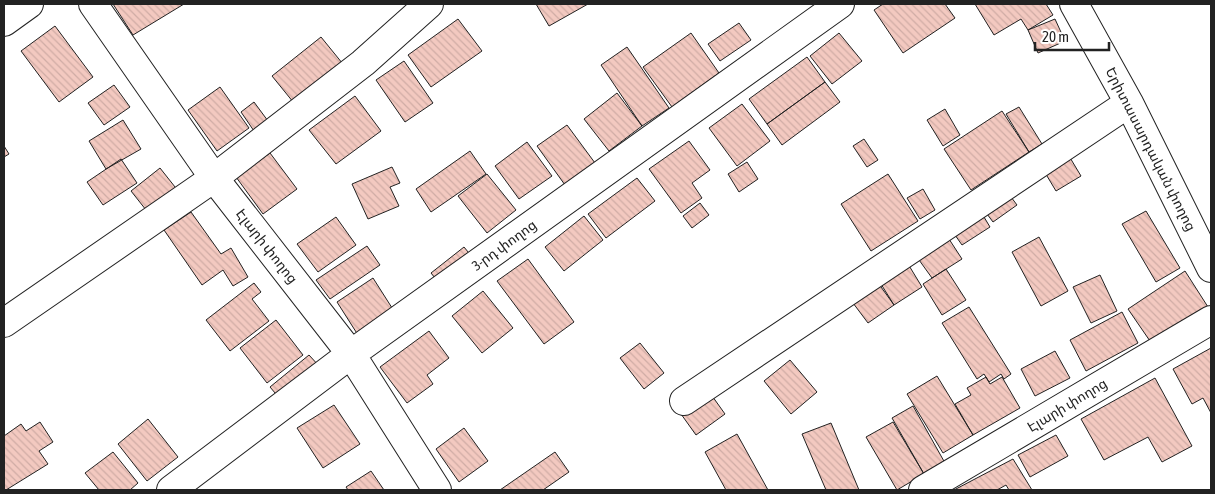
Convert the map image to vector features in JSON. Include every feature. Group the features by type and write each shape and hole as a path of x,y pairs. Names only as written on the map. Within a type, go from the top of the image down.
{"street":[{"path":"4,22 29,4"},
{"name":"Էլարի փողոց","path":"93,4 214,178 352,354 437,490"},
{"path":"4,323 214,178 363,63 429,4"},
{"name":"3-րդ փողոց","path":"171,490 352,354 840,4"},
{"name":"Երիտասարդական փողոց","path":"1074,4 1129,103 1211,268"},
{"path":"684,401 1129,103"},
{"name":"Էլարի փողոց","path":"923,490 1211,320"}],"building":[{"path":"113,4 184,4 133,35"},
{"path":"536,4 588,4 549,26"},
{"path":"883,4 945,4 955,18 903,53 874,10"},
{"path":"975,4 1046,4 1053,15 1028,30 1021,19 994,35"},
{"path":"458,19 482,51 431,87 408,55"},
{"path":"1055,19 1065,41 1038,53 1028,30"},
{"path":"739,23 751,40 720,61 708,44"},
{"path":"55,26 93,77 59,102 21,51"},
{"path":"691,33 719,73 672,107 643,67"},
{"path":"839,33 862,61 832,84 810,56"},
{"path":"321,37 347,69 298,108 272,76"},
{"path":"627,47 669,108 642,126 601,65"},
{"path":"807,57 825,82 767,124 749,99"},
{"path":"404,61 433,103 405,122 376,80"},
{"path":"825,82 840,102 782,145 767,124"},
{"path":"114,85 130,107 104,125 88,103"},
{"path":"220,87 249,128 217,151 188,110"},
{"path":"617,93 642,126 609,151 584,119"},
{"path":"355,96 381,131 336,164 309,130"},
{"path":"254,102 268,121 254,131 241,112"},
{"path":"742,104 770,141 737,166 709,128"},
{"path":"1019,107 1042,144 1029,152 1006,114"},
{"path":"945,109 960,135 943,146 927,120"},
{"path":"1002,111 1029,152 971,190 944,149"},
{"path":"123,120 141,149 106,169 89,141"},
{"path":"567,125 595,163 565,185 537,146"},
{"path":"864,139 878,160 867,167 853,146"},
{"path":"689,141 710,170 692,183 702,198 681,213 649,169"},
{"path":"527,142 552,176 519,199 495,166"},
{"path":"4,146 9,154 4,157"},
{"path":"470,151 486,174 431,212 416,189"},
{"path":"270,153 297,189 263,214 236,177"},
{"path":"1069,156 1081,176 1056,191 1044,171"},
{"path":"121,159 137,183 103,205 87,182"},
{"path":"747,162 758,179 739,192 728,174"},
{"path":"392,167 400,183 390,187 399,206 368,219 352,184"},
{"path":"160,168 179,192 150,215 131,191"},
{"path":"487,174 516,210 487,233 458,196"},
{"path":"888,174 918,221 871,251 841,204"},
{"path":"637,178 655,201 606,238 588,214"},
{"path":"923,189 935,210 920,219 907,198"},
{"path":"1005,189 1017,205 993,222 981,206"},
{"path":"700,203 709,215 692,228 683,216"},
{"path":"1146,211 1180,268 1156,282 1122,224"},
{"path":"191,212 221,254 231,248 248,277 233,286 223,270 202,285 164,230"},
{"path":"584,216 603,240 564,271 545,247"},
{"path":"336,217 356,245 318,272 297,244"},
{"path":"984,217 990,227 962,245 955,235"},
{"path":"1039,237 1068,291 1041,306 1012,252"},
{"path":"949,239 962,259 932,278 914,253"},
{"path":"367,246 380,265 330,299 316,280"},
{"path":"464,247 473,258 439,283 431,273"},
{"path":"528,259 574,322 544,344 497,281"},
{"path":"905,259 922,287 894,305 876,276"},
{"path":"946,269 966,300 942,315 923,284"},
{"path":"1185,271 1208,307 1152,344 1128,309"},
{"path":"1100,275 1117,311 1091,323 1073,287"},
{"path":"373,278 394,311 358,335 337,302"},
{"path":"876,280 894,305 868,323 850,299"},
{"path":"254,283 261,292 252,299 269,321 230,351 206,320"},
{"path":"483,291 513,328 482,353 452,316"},
{"path":"969,307 1011,374 1004,379 1001,374 989,382 984,374 977,379 942,323"},
{"path":"1122,312 1138,343 1086,371 1070,340"},
{"path":"276,320 303,355 267,383 240,348"},
{"path":"429,331 449,358 427,375 433,384 407,403 380,367"},
{"path":"640,343 664,373 644,389 620,358"},
{"path":"1211,348 1211,413 1203,398 1192,404 1173,369"},
{"path":"1055,351 1070,378 1035,396 1021,369"},
{"path":"309,355 320,367 281,400 270,387"},
{"path":"790,360 817,392 791,414 764,381"},
{"path":"937,376 973,435 943,453 907,394"},
{"path":"986,377 990,384 1002,377 1020,408 973,435 955,404 971,395 967,388"},
{"path":"1155,378 1192,446 1162,462 1148,437 1104,460 1081,419"},
{"path":"710,393 725,414 696,435 681,414"},
{"path":"334,405 360,444 323,468 297,428"},
{"path":"913,406 945,463 924,474 892,418"},
{"path":"148,419 178,457 147,481 118,444"},
{"path":"40,422 53,442 39,451 48,464 6,490 4,488 4,436 21,424 26,431"},
{"path":"893,422 924,474 897,490 866,437"},
{"path":"831,423 859,490 826,490 802,434"},
{"path":"464,428 488,461 459,482 436,449"},
{"path":"737,434 768,490 726,490 705,452"},
{"path":"1056,435 1068,456 1030,477 1018,455"},
{"path":"113,452 138,483 130,490 99,490 85,473"},
{"path":"555,452 569,472 543,490 500,490"},
{"path":"1013,459 1032,490 1009,490 1006,485 997,490 954,490"},
{"path":"371,471 384,490 348,490 346,487"}]}
